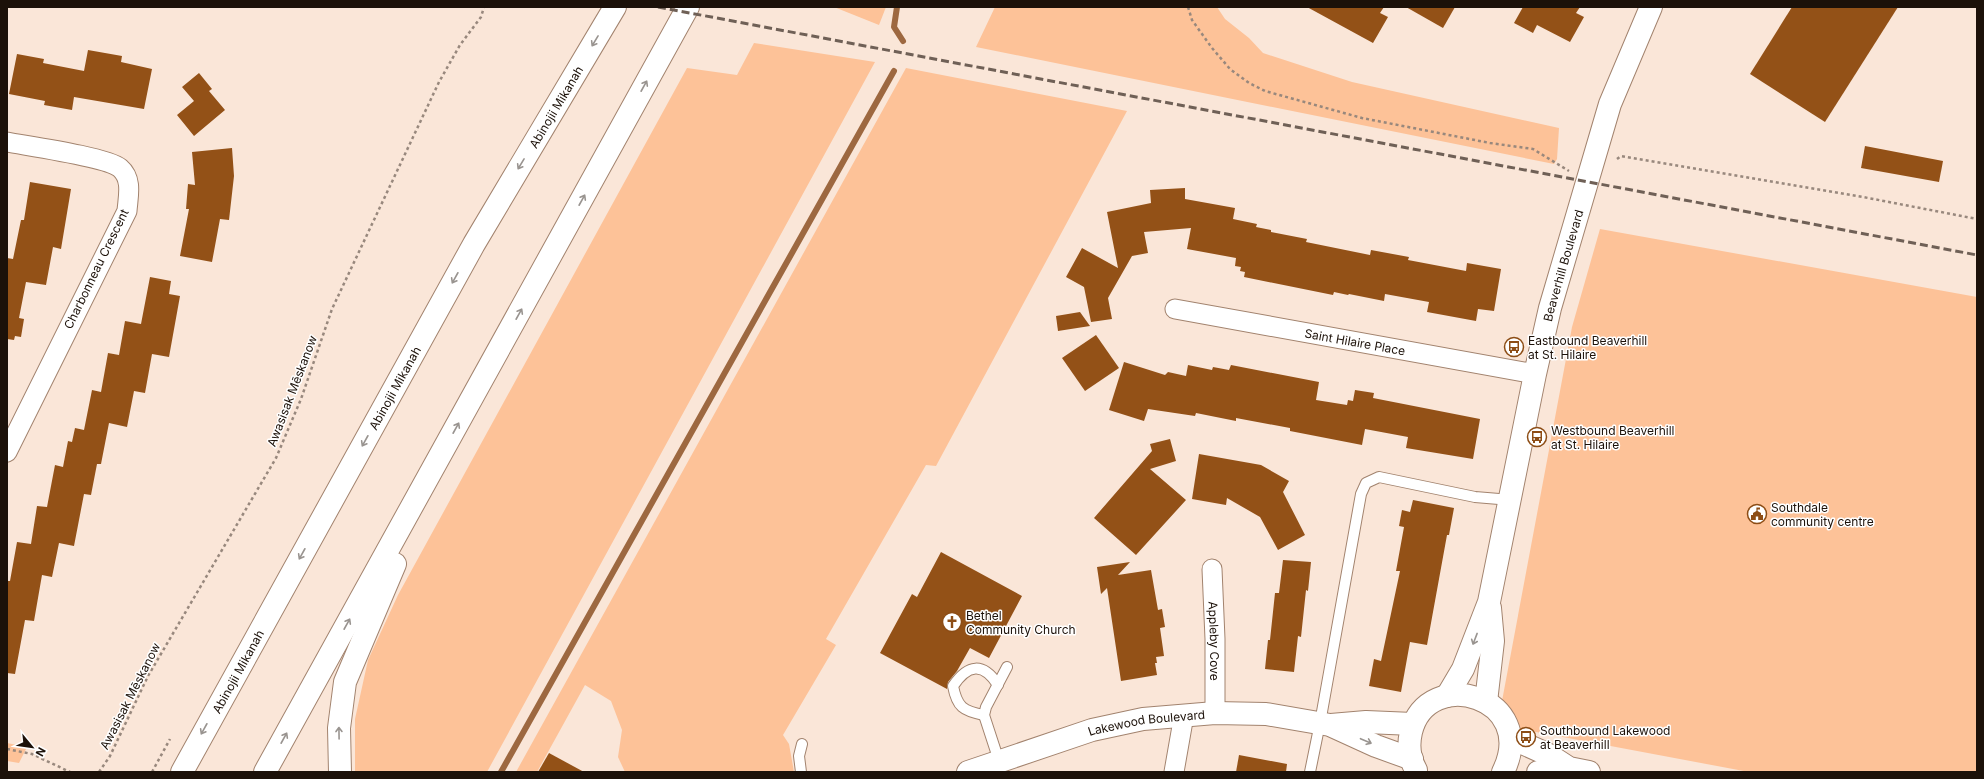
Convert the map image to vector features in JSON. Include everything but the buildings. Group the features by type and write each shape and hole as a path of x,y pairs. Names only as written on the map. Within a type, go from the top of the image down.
{"main road":[{"name":"Abinojii Mikanah","path":"182,772 474,244 615,7"},
{"path":"265,772 688,7"},
{"name":"Beaverhill Boulevard","path":"1447,696 1463,669 1489,602 1511,500 1535,374 1550,308 1610,104 1651,7"},
{"path":"340,772 339,728 345,682 437,462"},
{"name":"Beaverhill Boulevard","path":"1486,702 1493,641 1489,602"},
{"path":"1414,766 1409,741 1413,724 1423,709 1434,701 1451,695 1477,696 1492,705 1505,721 1511,738 1509,760 1503,772"},
{"name":"Lakewood Boulevard","path":"968,772 1092,730 1143,719 1215,713 1266,714 1325,724 1366,722 1413,724"},
{"name":"Lakewood Boulevard","path":"1325,724 1376,746 1414,766"},
{"path":"1511,738 1579,770"},
{"path":"1538,772 1579,770"}],"street":[{"name":"Charbonneau Crescent","path":"7,142 105,161 120,168 130,186 127,211 7,452"},
{"name":"Saint Hilaire Place","path":"1175,309 1535,374"},
{"name":"Appleby Cove","path":"1212,569 1215,639 1215,713"},
{"path":"1174,772 1184,715"}],"lane":[{"path":"1310,772 1325,724 1360,502 1366,483 1379,478 1474,497 1511,500"},
{"path":"1000,761 984,715 986,707 1007,667"},
{"path":"984,715 968,712 961,707 955,697 953,686 961,673 972,668 983,668 992,675 998,685"},
{"path":"801,772 799,756 802,744"}],"path":[{"name":"Awasisak Mēskanow","path":"99,772 110,756 148,676 276,458 301,399 332,309 439,82 460,46 481,17 484,7"},
{"path":"1188,7 1192,20 1212,48 1230,69 1249,83 1265,91 1362,118 1490,143 1533,149 1568,170 1600,174 1621,156 1977,219"},
{"path":"152,772 170,739"},
{"path":"7,749 32,754 70,772"}],"shaded area":[{"path":"834,7 886,7 879,25"},
{"path":"995,7 1217,7 1225,19 1249,38 1263,53 1352,82 1559,128 1557,159 1554,164 976,47"},
{"path":"754,43 875,62 487,772 355,772 355,719 368,660 398,595 687,68 737,75"},
{"path":"906,68 1127,111 936,466 926,465 826,639 836,645 783,735 789,744 794,772 625,772 618,757 622,730 611,701 585,685 537,772 516,772"},
{"name":"Southdale community centre","path":"1600,229 1977,297 1977,772 1749,772 1520,729 1502,701 1572,327"},
{"path":"7,743 27,747 19,763 7,761"}],"waterway":[{"path":"897,7 894,27 903,41"},
{"path":"501,772 894,71"}],"railway":[{"path":"658,7 1977,255"}],"place":[{"name":"Eastbound Beaverhill at St. Hilaire","path":"1514,347"},
{"name":"Westbound Beaverhill at St. Hilaire","path":"1537,437"},
{"name":"Southdale community centre","path":"1757,514"},
{"name":"Bethel Community Church","path":"952,622"},
{"name":"Southbound Lakewood at Beaverhill","path":"1526,737"}]}
